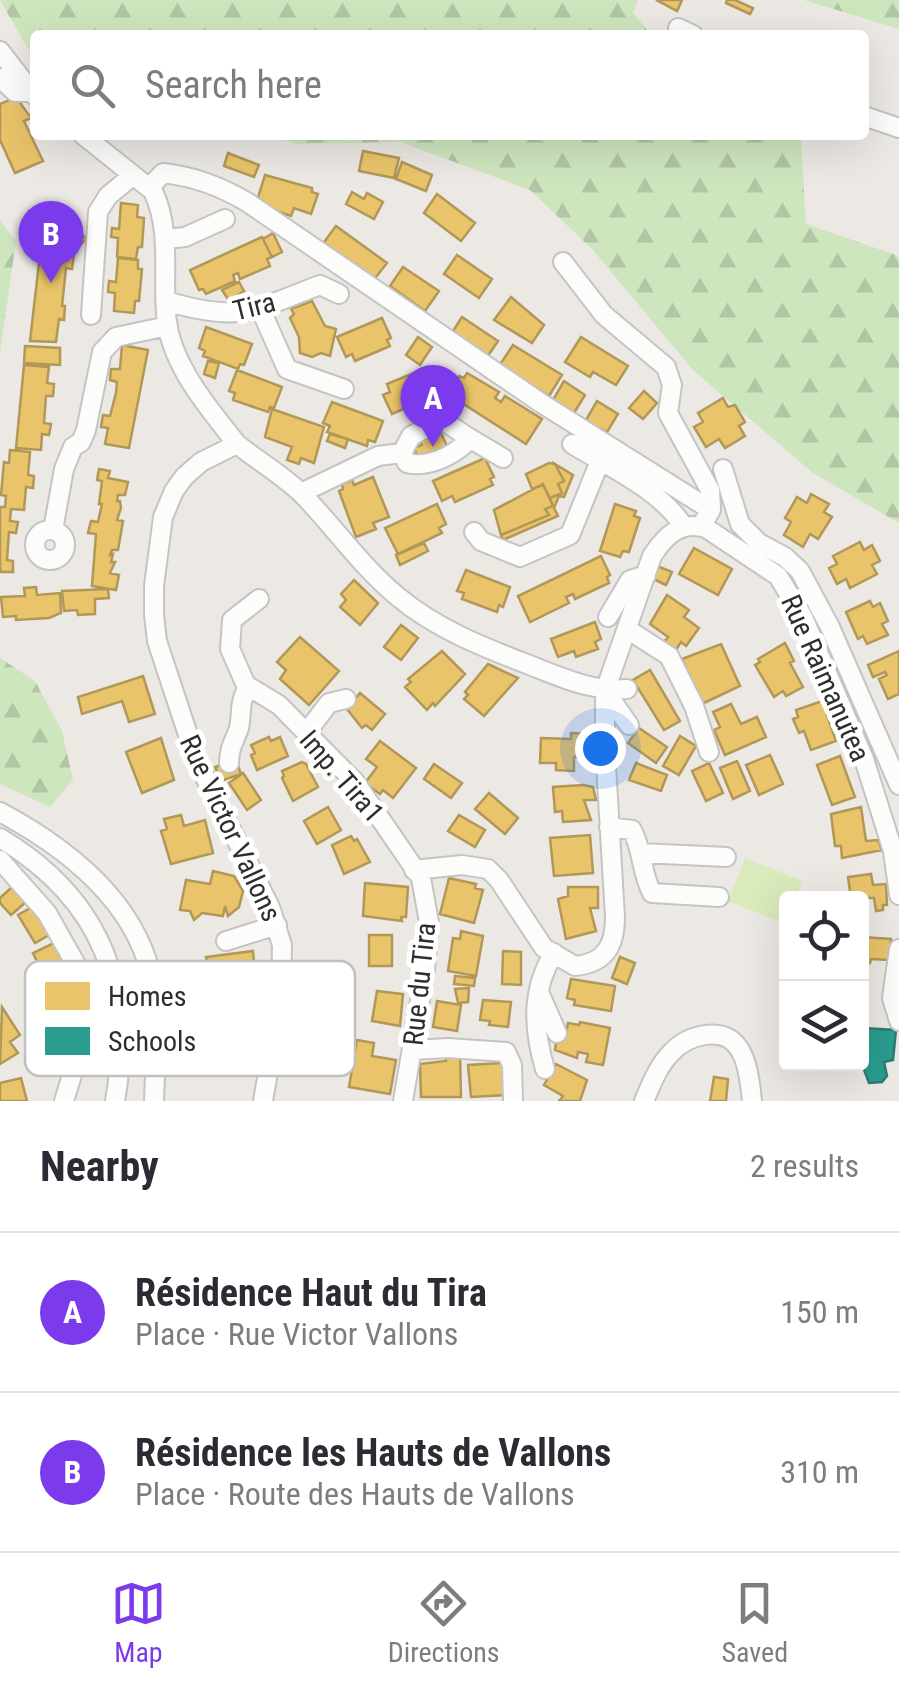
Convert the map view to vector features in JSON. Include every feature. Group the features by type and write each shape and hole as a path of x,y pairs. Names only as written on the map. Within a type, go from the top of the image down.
{"street":[{"path":"0,50 30,91"},
{"path":"0,78 15,92 30,94"},
{"path":"869,118 899,128"},
{"path":"90,140 149,188 160,205 166,239 168,326 176,351 193,384 237,444 301,493 388,588 436,623 501,654 605,691 627,689"},
{"path":"149,188 164,173 187,175 219,186 247,202 541,403 698,521"},
{"path":"91,315 98,212 108,196 132,176"},
{"path":"166,239 186,237 226,219"},
{"path":"414,870 462,864 488,868 544,948 575,966 602,958 615,938 605,691 646,574 663,540 698,521 710,490 668,413 672,385 666,367 604,315 564,262"},
{"name":"Tira","path":"166,301 214,314 239,314 320,285 339,294"},
{"path":"260,308 287,369 344,389"},
{"path":"53,530 64,469 86,430 102,352 116,338 168,326"},
{"path":"402,453 411,436 438,421 504,458"},
{"path":"402,453 407,464 420,466 459,450 466,443 466,436"},
{"name":"Rue Victor Vallons","path":"237,444 200,462 184,477 162,517 154,586 156,641 196,759 277,925 282,961"},
{"path":"572,444 674,510 698,521"},
{"path":"301,493 378,456 402,453"},
{"path":"474,532 480,541 520,557 570,535 600,461"},
{"path":"723,469 740,524 755,549 785,557 800,571 830,626 899,785"},
{"name":"Rue Raimanutea","path":"698,521 755,549 778,576 803,617 854,729 893,836 899,895"},
{"path":"608,617 630,580 646,574"},
{"path":"255,691 246,685 230,649 232,620 259,599"},
{"path":"628,629 669,656 694,706 709,752"},
{"path":"228,763 230,744 240,727 239,706 245,693 255,691"},
{"name":"Imp. Tira1","path":"255,691 279,705 361,790 414,870"},
{"path":"605,691 629,726"},
{"path":"306,733 330,703 346,699"},
{"path":"0,812 38,834 89,874 125,915 145,961"},
{"path":"609,827 632,830 652,892 719,897"},
{"path":"0,838 58,884 89,924 108,961"},
{"path":"641,853 726,857"},
{"path":"0,860 47,914 74,961"},
{"name":"Rue du Tira","path":"403,1101 429,922 421,878 414,870"},
{"path":"226,941 277,925"},
{"path":"899,949 892,998 899,1021"},
{"path":"544,1068 534,1014 546,964 554,953"},
{"path":"539,992 558,1033"},
{"path":"644,1101 672,1051 693,1036 717,1033 736,1041 746,1059 752,1101"},
{"path":"412,1050 506,1052 512,1064 513,1101"},
{"path":"64,1101 72,1076"},
{"path":"115,1101 117,1076"},
{"path":"154,1076 154,1101"},
{"name":"Rue Victor Vallons","path":"263,1101 267,1076"}],"green space":[{"path":"0,0 638,0 633,13 648,30 30,30 30,52"},
{"path":"804,0 899,0 899,29"},
{"path":"283,140 801,140 806,224 899,256 899,523 813,473 693,370 592,249 530,190 400,142 298,144"},
{"path":"0,220 16,241 0,353"},
{"path":"0,658 35,681 62,731 73,780 50,807 0,784"},
{"path":"745,858 802,881 798,891 779,891 779,922 728,901"}],"building: Homes":[{"path":"656,0 682,0 677,11"},
{"path":"727,0 753,8 750,14 726,3"},
{"path":"16,97 30,117 24,121 43,161 15,173 0,140 0,104"},
{"path":"363,151 399,158 394,178 359,171"},
{"path":"228,153 259,165 254,177 224,166"},
{"path":"402,162 432,175 426,191 396,179"},
{"path":"265,175 312,188 318,194 311,214 294,208 291,216 256,204"},
{"path":"352,192 364,199 367,193 383,202 374,219 346,204"},
{"path":"437,194 475,223 461,241 424,213"},
{"path":"121,203 138,205 137,217 144,218 142,247 138,247 136,259 117,257 118,238 111,237 112,228 119,229"},
{"path":"71,222 86,239 71,255 72,269 66,268 64,320 59,319 56,342 30,341 40,254 55,255 44,242"},
{"path":"336,226 387,263 372,282 322,245"},
{"path":"273,233 282,252 272,257 263,239"},
{"path":"262,237 272,257 267,259 270,266 240,279 238,273 233,275 235,281 206,294 199,290 190,270"},
{"path":"457,255 492,279 479,298 444,274"},
{"path":"118,258 138,260 138,269 142,269 134,313 114,311 115,293 108,292 109,281 116,282"},
{"path":"403,267 439,291 425,311 390,286"},
{"path":"239,282 244,291 232,305 222,290"},
{"path":"511,297 544,325 532,343 494,320"},
{"path":"312,301 325,326 336,329 330,356 300,353 291,309"},
{"path":"462,317 498,341 485,360 449,337"},
{"path":"382,318 391,338 387,340 390,346 355,361 352,354 346,357 337,337"},
{"path":"206,327 252,344 244,365 240,364 238,369 203,356 205,351 199,348"},
{"path":"418,337 432,347 420,365 406,355"},
{"path":"581,337 628,366 616,385 593,372 590,377 565,362"},
{"path":"122,345 148,350 129,448 105,444 108,428 101,427 103,415 110,416 116,393 117,382 110,380 111,369 120,369"},
{"path":"513,345 562,375 549,396 499,366"},
{"path":"25,346 60,348 60,365 24,363"},
{"path":"208,361 219,363 215,378 204,374"},
{"path":"24,365 49,367 47,383 54,384 53,396 46,396 44,423 51,424 49,435 42,434 41,450 16,448"},
{"path":"423,369 426,375 433,372 441,392 392,414 383,395 390,392 387,384"},
{"path":"237,370 282,387 274,408 270,407 268,412 233,400 235,393 229,391"},
{"path":"467,373 499,392 495,398 501,402 505,396 542,419 526,444 448,394 459,376 464,378"},
{"path":"564,381 585,395 574,413 553,400"},
{"path":"644,391 657,403 643,419 629,408"},
{"path":"723,398 728,407 735,405 745,422 739,426 745,436 725,448 719,439 706,447 694,427 703,422 698,413"},
{"path":"597,401 618,414 607,432 601,429 599,433 586,420"},
{"path":"332,402 383,421 375,442 368,440 367,446 327,432 330,426 323,423"},
{"path":"272,409 324,427 314,463 301,458 299,464 287,460 292,447 265,437"},
{"path":"440,431 449,450 419,460 414,448 422,445 420,440"},
{"path":"330,434 348,439 345,448 327,441"},
{"path":"10,450 30,452 28,475 34,476 33,488 26,487 24,510 11,509 10,521 18,522 16,533 9,532 7,560 13,561 13,572 1,572 0,507 5,507 6,496 1,495 4,462 9,463"},
{"path":"485,458 494,477 490,479 493,485 455,502 452,496 442,501 433,481"},
{"path":"555,464 564,481 558,484 562,493 550,498 543,485 532,489 526,474"},
{"path":"555,464 573,475 564,497 559,496 554,508 558,516 503,540 501,535 549,515 545,509 553,506 550,498 562,493 558,484 564,481"},
{"path":"99,469 110,471 108,478 128,482 125,495 118,495 121,508 117,520 123,521 118,550 112,550 110,555 113,554 111,562 115,562 110,573 119,575 116,590 92,586 96,534 88,533 91,521 98,522 102,504"},
{"path":"373,477 389,517 373,523 376,529 356,537 339,491 342,484 352,480 354,485"},
{"path":"543,484 553,506 545,509 549,515 501,535 494,510"},
{"path":"811,494 829,504 824,512 832,517 818,539 810,534 803,547 784,535 791,522 785,518 797,497 807,503"},
{"path":"437,504 446,524 439,528 442,533 398,554 385,528"},
{"path":"615,504 636,511 634,516 640,518 629,552 623,551 620,557 600,551"},
{"path":"860,542 864,550 872,545 880,561 872,565 877,574 850,588 846,579 837,584 829,568 837,564 833,556"},
{"path":"424,543 428,551 400,565 396,555"},
{"path":"694,548 732,569 718,595 679,574"},
{"path":"601,556 610,575 609,583 575,599 573,594 566,597 569,603 530,622 518,596"},
{"path":"657,566 672,572 666,585 653,579"},
{"path":"466,570 510,587 503,607 499,605 497,612 462,599 464,593 457,591"},
{"path":"354,580 378,603 360,625 340,607 346,600 341,594"},
{"path":"36,587 37,595 60,593 61,613 49,618 3,617 1,597 25,596 24,588"},
{"path":"108,589 109,598 95,599 95,614 64,611 62,591"},
{"path":"667,595 689,610 684,617 699,628 686,646 681,642 676,650 664,642 668,637 650,624"},
{"path":"870,601 873,607 880,603 888,621 882,624 888,635 867,644 863,636 858,639 846,612"},
{"path":"595,622 601,639 595,642 598,649 576,657 574,651 558,657 551,639"},
{"path":"401,625 418,638 401,660 384,647"},
{"path":"300,637 339,671 309,705 280,679 286,670 277,662"},
{"path":"785,643 803,687 774,697 755,665 760,662 758,659"},
{"path":"721,644 740,686 702,704 682,659"},
{"path":"442,651 465,674 427,710 405,687 411,682 408,679"},
{"path":"899,651 899,694 888,699 879,679 887,675 885,672 873,677 868,665"},
{"path":"488,664 518,678 484,716 464,699 468,695 465,692"},
{"path":"650,670 680,721 664,730 633,680"},
{"path":"143,676 155,714 129,722 122,701 82,714 78,697"},
{"path":"360,693 385,714 372,730 366,725 362,728 347,709"},
{"path":"822,701 836,741 811,750 804,731 799,733 793,719 798,717 796,710"},
{"path":"731,704 741,724 757,717 766,737 725,755 714,730 720,727 713,712"},
{"path":"639,728 667,747 656,763 628,743"},
{"path":"571,733 591,734 590,757 574,757 574,771 556,770 556,763 540,763 541,738 571,739"},
{"path":"680,736 696,746 679,775 663,766"},
{"path":"269,737 271,741 280,737 288,756 257,770 251,745"},
{"path":"161,738 174,780 142,793 126,752"},
{"path":"380,741 416,768 393,798 365,783 377,767 366,759"},
{"path":"770,755 783,784 759,795 746,765"},
{"path":"840,756 855,797 832,805 817,765"},
{"path":"236,760 241,774 221,781 215,767"},
{"path":"737,761 750,791 733,799 720,768"},
{"path":"302,762 318,787 293,801 282,771"},
{"path":"636,763 667,775 661,791 629,780"},
{"path":"709,763 723,793 706,801 692,771"},
{"path":"434,764 462,783 451,798 424,779"},
{"path":"243,773 261,800 247,810 229,783"},
{"path":"553,787 593,787 596,800 584,800 591,820 563,822 562,811 555,812"},
{"path":"489,793 518,818 505,834 475,809"},
{"path":"328,807 341,830 317,844 304,821"},
{"path":"861,807 866,841 878,840 882,850 842,858 841,846 835,846 831,814"},
{"path":"181,815 184,826 205,820 213,853 171,864 161,831 167,829 164,819"},
{"path":"459,815 485,830 475,847 448,831"},
{"path":"590,835 593,873 554,876 550,838"},
{"path":"351,836 354,841 357,839 370,862 344,874 332,845"},
{"path":"213,871 234,876 243,891 239,907 228,916 225,906 223,916 202,913 194,920 190,911 180,910 186,880 210,884"},
{"path":"871,874 873,885 886,884 887,905 883,905 883,910 876,911 869,891 850,891 848,877"},
{"path":"449,878 476,884 475,888 483,890 474,923 440,914"},
{"path":"365,883 408,887 406,917 401,917 402,921 363,916"},
{"path":"13,886 26,902 11,915 0,898"},
{"path":"568,887 598,887 598,908 590,908 596,931 566,939 558,899 568,896"},
{"path":"34,906 51,934 35,943 18,915"},
{"path":"461,931 483,936 476,976 448,971 453,938 460,939"},
{"path":"369,935 392,935 392,966 369,966"},
{"path":"869,937 891,939 889,960 871,959 870,963"},
{"path":"58,941 67,961 37,961 33,953"},
{"path":"253,951 254,961 207,961 206,957"},
{"path":"503,951 521,952 521,985 502,984"},
{"path":"620,957 635,963 627,984 612,978"},
{"path":"455,976 475,978 474,986 454,984"},
{"path":"571,979 615,986 611,1011 574,1005 575,1000 567,998"},
{"path":"469,988 468,1002 458,1003 455,989"},
{"path":"377,991 403,994 400,1026 372,1021"},
{"path":"483,1000 511,1002 508,1027 480,1020"},
{"path":"437,1001 461,1005 457,1031 433,1027"},
{"path":"2,1007 20,1035 10,1042 18,1053 0,1064"},
{"path":"568,1023 610,1028 603,1065 586,1062 588,1054 578,1052 577,1058 555,1050 557,1036 565,1038"},
{"path":"357,1040 374,1043 372,1056 396,1060 390,1094 349,1087 351,1076 355,1076"},
{"path":"446,1053 460,1053 461,1097 421,1097 420,1064 446,1061"},
{"path":"502,1063 507,1095 471,1097 468,1065"},
{"path":"556,1064 587,1080 580,1101 559,1101 563,1096 544,1085"},
{"path":"714,1077 728,1079 726,1101 710,1101"},
{"path":"21,1078 27,1101 0,1101 0,1083"}],"building: Schools":[{"path":"869,1028 896,1030 893,1060 884,1062 887,1076 882,1082 869,1083 864,1071 869,1071"},
{"path":"869,1028 896,1030 893,1060 884,1062 887,1076 882,1082 869,1083 864,1071 869,1071"}],"place":[{"name":"Résidence les Hauts de Vallons","path":"51,283"},
{"name":"Résidence Haut du Tira","path":"433,447"}]}
